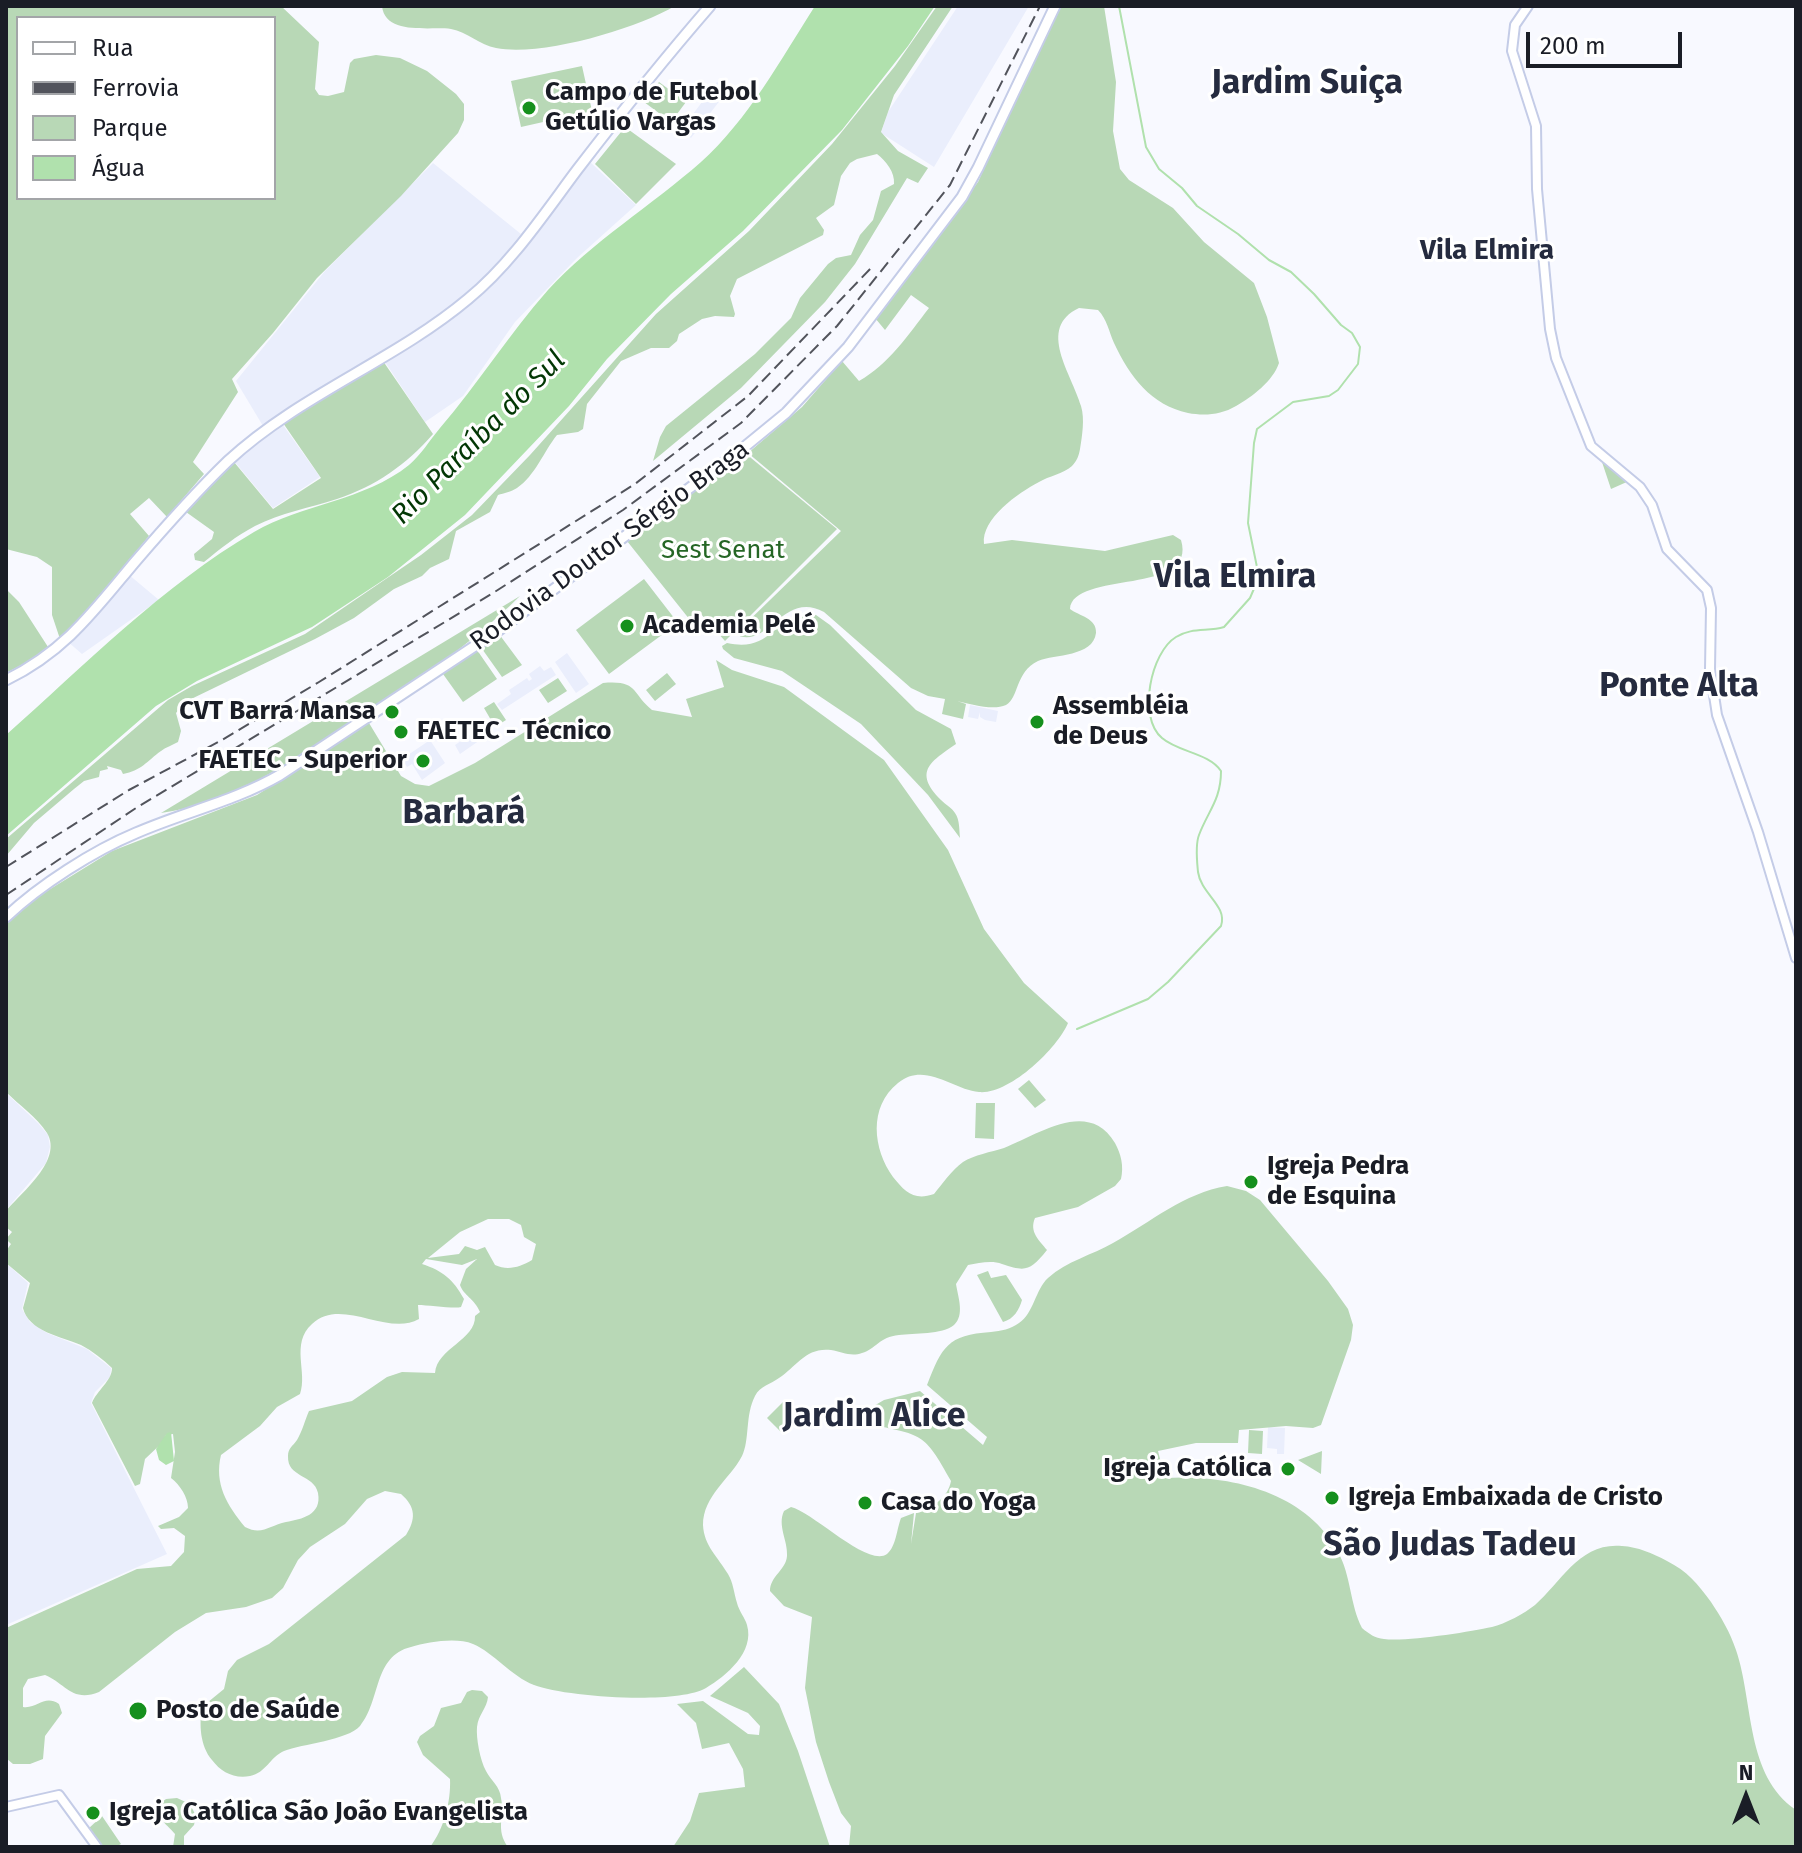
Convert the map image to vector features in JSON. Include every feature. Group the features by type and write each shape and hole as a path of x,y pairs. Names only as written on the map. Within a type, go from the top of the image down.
{"main road":[{"path":"6,680 55,651 74,633 217,472 247,445 442,319 492,278 633,97 710,6"},
{"name":"Rodovia Doutor Sérgio Braga","path":"6,917 38,892 123,839 252,790 298,763 499,630 786,413 848,347 962,197 1055,6"}],"street":[{"path":"1528,6 1515,25 1512,51 1536,126 1537,189 1553,348 1589,443 1640,487 1652,505 1667,549 1701,581 1709,593 1710,669 1717,715 1751,808 1796,958"},
{"path":"6,1807 59,1795 97,1847"}],"shaded area":[{"path":"958,6 1029,6 934,167 881,133 888,112"},
{"path":"717,82 728,90 691,138 681,130"},
{"path":"589,161 636,205 577,258 515,322 463,396 425,422 383,359 454,314"},
{"path":"433,163 521,234 486,278 443,312 263,426 236,381 325,271"},
{"path":"283,425 320,477 273,508 234,461"},
{"path":"128,574 159,600 82,654 67,641"},
{"path":"567,653 589,684 576,693 555,662"},
{"path":"540,666 544,671 551,667 556,675 502,710 497,704 511,694 509,690 527,678 529,681 532,679 529,674"},
{"path":"970,705 998,711 996,722 980,717 980,712 978,719 968,717"},
{"path":"487,723 493,731 460,754 455,745"},
{"name":"FAETEC - Superior","path":"430,740 445,763 422,780 412,764 407,767 402,759"},
{"path":"6,1093 48,1135 50,1147 46,1163 6,1210"},
{"path":"6,1263 28,1283 22,1309 30,1322 47,1333 87,1349 111,1368 110,1377 95,1392 91,1403 167,1554 6,1625"},
{"path":"1268,1427 1285,1428 1284,1454 1267,1448"}],"green space":[{"path":"6,6 281,6 319,42 315,89 319,95 344,92 350,63 354,59 376,55 400,58 427,71 456,94 464,104 464,120 458,133 401,196 317,278 232,379 238,392 193,462 204,474 167,517 149,498 130,514 149,536 61,642 52,615 52,567 37,557 6,549"},
{"path":"382,6 675,6 637,24 588,39 515,50 496,48 451,29 400,26 391,22"},
{"path":"937,6 953,6 894,95 881,132 898,151 928,168 918,183 907,178 855,264 825,302 741,388 653,461 666,426 755,354 791,318 800,298 828,264 836,258 851,255 860,235 873,220 881,191 894,184 889,167 877,154 850,163 841,176 834,205 816,218 824,230 823,235 737,279 730,296 734,317 702,319 679,334 677,341 669,348 651,348 621,361 587,404 583,429 557,435 523,483 498,495 490,512 456,531 449,559 394,589 354,618 185,702 176,713 181,731 178,742 135,771 123,774 121,770 107,766 108,769 100,771 99,777 84,781 34,823 6,856 6,839 168,700 305,634 421,555 472,515 656,314 749,231 832,144 895,66"},
{"path":"1059,6 1104,6 1116,82 1113,131 1120,169 1129,180 1173,208 1204,242 1254,283 1279,363 1261,388 1236,406 1212,414 1188,413 1163,403 1143,388 1120,355 1098,310 1079,308 1066,317 1058,339 1082,411 1083,428 1078,456 1068,469 1030,487 1002,508 988,525 984,544 1012,540 1105,551 1173,535 1181,540 1181,557 1171,569 1154,576 1091,590 1076,597 1070,609 1091,621 1096,628 1088,647 1038,661 1025,672 1006,705 988,707 957,701 966,704 963,719 942,714 945,699 911,688 824,612 810,607 797,608 757,635 746,637 735,634 841,531 748,453 802,407 842,361 859,381 880,366 929,308 911,295 885,330 875,318 978,182"},
{"path":"582,66 592,111 521,127 511,81"},
{"path":"659,82 686,102 671,122 644,102"},
{"path":"625,127 676,164 636,204 595,164"},
{"path":"383,361 433,434 423,445 401,465 365,488 265,521 235,538 204,562 195,560 194,554 212,539 214,532 186,512 216,479 234,462 273,509 321,478 283,423"},
{"name":"Sest Senat","path":"745,453 837,529 725,641 700,613 690,620 627,541"},
{"path":"1601,459 1629,481 1611,489"},
{"name":"Academia Pelé","path":"644,579 678,623 609,674 576,630"},
{"path":"6,589 19,602 50,650 6,673"},
{"path":"520,596 431,671 293,760 230,793 161,813"},
{"path":"804,614 816,615 830,625 916,710 951,729 956,744 933,762 927,774 932,790 957,816 960,838 928,795 861,724 782,671 734,658 723,649 722,646 727,643 752,644"},
{"path":"499,634 522,665 502,677 480,646"},
{"path":"477,650 497,679 463,702 443,674"},
{"path":"716,660 732,670 784,687 884,760 948,850 984,929 1024,983 1068,1023 1054,1045 1031,1068 991,1091 969,1090 939,1078 918,1075 898,1083 882,1104 877,1128 881,1154 893,1177 910,1194 934,1194 963,1162 1047,1129 1077,1121 1091,1123 1104,1130 1115,1143 1121,1160 1121,1179 1115,1186 1078,1207 1035,1218 1034,1232 1047,1250 1032,1266 1022,1269 990,1262 968,1265 956,1284 959,1316 949,1328 892,1336 858,1354 815,1351 757,1393 750,1411 742,1456 712,1496 703,1525 709,1545 731,1580 747,1625 747,1645 730,1670 706,1688 692,1693 647,1698 570,1693 526,1681 473,1644 434,1642 411,1647 390,1660 367,1716 354,1731 284,1751 250,1776 233,1775 219,1768 203,1742 202,1707 224,1689 228,1671 237,1660 269,1644 406,1535 412,1524 412,1508 401,1494 385,1491 367,1499 345,1524 310,1547 298,1560 283,1588 272,1598 246,1607 206,1613 175,1632 99,1692 75,1694 45,1675 28,1679 23,1688 23,1707 54,1701 59,1704 62,1713 45,1736 43,1759 30,1764 13,1764 6,1758 6,1628 137,1569 171,1566 184,1552 185,1536 174,1528 161,1529 158,1526 179,1517 188,1508 183,1492 171,1478 175,1452 173,1434 166,1435 164,1441 145,1459 140,1484 135,1486 92,1403 110,1377 112,1368 81,1345 47,1332 32,1322 23,1308 30,1283 6,1263 6,1251 11,1244 6,1239 12,1232 6,1227 6,1211 45,1165 50,1154 50,1143 38,1122 6,1092 6,921 34,899 112,851 257,795 369,723 401,776 415,784 429,786 475,763 603,683 629,686 652,710 692,717 686,699 724,687","holes":["488,1219 509,1219 521,1225 524,1237 536,1244 532,1260 514,1267 500,1267 495,1265 485,1247 477,1250 465,1246 459,1254 428,1258 460,1232","426,1259 462,1265 477,1259 466,1269 460,1285 480,1312 475,1316 469,1332 442,1357 435,1373 402,1372 387,1377 352,1401 309,1411 288,1456 292,1468 316,1487 317,1506 310,1515 266,1529 245,1527 224,1494 219,1475 221,1455 260,1426 277,1407 300,1394 302,1340 312,1324 324,1316 350,1315 406,1323 419,1319 418,1305 461,1307 464,1299 456,1286 442,1273 422,1264"]},
{"path":"667,673 676,684 655,701 646,690"},
{"path":"558,678 567,691 548,703 539,690"},
{"path":"494,702 506,720 495,727 484,708"},
{"path":"1029,1080 1046,1100 1035,1108 1018,1089"},
{"path":"976,1103 995,1103 994,1139 975,1138"},
{"path":"1227,1186 1246,1191 1260,1200 1328,1281 1348,1309 1353,1325 1351,1340 1321,1425 1313,1428 1286,1426 1239,1430 1238,1443 1196,1443 1158,1451 1165,1478 1214,1479 1239,1484 1286,1501 1306,1514 1324,1531 1338,1552 1362,1628 1381,1638 1394,1640 1438,1636 1503,1623 1535,1605 1583,1557 1607,1546 1639,1549 1674,1565 1701,1589 1731,1637 1742,1671 1759,1758 1780,1795 1796,1810 1795,1847 849,1847 851,1826 841,1813 829,1782 816,1742 805,1688 812,1617 784,1606 770,1591 787,1556 782,1522 784,1511 791,1507 801,1511 854,1547 878,1556 887,1554 892,1547 901,1518 914,1513 911,1544 916,1513 938,1502 951,1481 934,1453 920,1438 868,1424 872,1407 884,1400 920,1391 983,1445 987,1437 927,1385 948,1345 965,1336 1016,1325 1024,1319 1044,1283 1055,1272 1196,1195"},
{"path":"988,1271 991,1278 1006,1275 1022,1300 1016,1314 1003,1322 977,1275"},
{"path":"783,1402 797,1416 781,1432 767,1418"},
{"path":"1249,1430 1263,1431 1262,1454 1248,1453"},
{"path":"1322,1451 1321,1474 1298,1460"},
{"path":"744,1667 779,1704 830,1847 673,1847 690,1821 699,1793 745,1787 743,1769 729,1743 702,1749 696,1723 677,1704 703,1701 748,1734 759,1735 760,1726 748,1713 710,1696"},
{"path":"482,1691 488,1697 478,1723 478,1743 484,1766 500,1794 501,1829 508,1847 430,1847 446,1814 450,1779 423,1755 417,1742 434,1726 441,1708 461,1703 467,1692"},
{"path":"177,1798 190,1804 196,1816 194,1825 184,1836 184,1847 173,1847 175,1834 158,1810 158,1805 166,1799"},
{"path":"102,1816 121,1844 100,1847 88,1829"}],"water":[{"name":"Rio Paraíba do Sul","path":"815,6 935,6 842,130 743,231 671,294 607,359 569,406 465,515 388,577 312,627 197,681 156,706 6,836 6,735 125,628 220,553 273,523 373,487 409,465 565,272 701,162 734,127 763,88"},
{"path":"827,1409 845,1421 843,1429 826,1423 823,1416"},
{"path":"171,1432 174,1461 166,1465 159,1460 156,1449"}],"waterway":[{"path":"1077,1029 1148,999 1221,926 1221,912 1200,880 1197,853 1199,835 1219,790 1221,771 1209,760 1162,738 1154,728 1150,715 1150,685 1167,645 1188,632 1224,627 1250,598 1259,577 1248,523 1257,429 1293,402 1329,396 1338,390 1358,364 1360,347 1352,333 1291,272 1269,260 1197,206 1182,188 1159,169 1146,147 1119,6"}],"railway":[{"path":"6,895 136,808 493,593 623,510 741,423 837,326 950,185 1040,6"},
{"path":"6,867 129,790 222,740 319,682 635,484 748,396 873,266"}],"place":[{"name":"Campo de Futebol Getúlio Vargas","path":"529,108"},
{"name":"Academia Pelé","path":"627,626"},
{"name":"CVT Barra Mansa","path":"392,712"},
{"name":"Assembléia de Deus","path":"1037,722"},
{"name":"FAETEC - Técnico","path":"401,732"},
{"name":"FAETEC - Superior","path":"423,761"},
{"name":"Igreja Pedra de Esquina","path":"1251,1182"},
{"name":"Igreja Católica","path":"1288,1469"},
{"name":"Igreja Embaixada de Cristo","path":"1332,1498"},
{"name":"Casa do Yoga","path":"865,1503"},
{"name":"Posto de Saúde","path":"138,1711"},
{"name":"Igreja Católica São João Evangelista","path":"93,1813"}],"district":[{"name":"Jardim Suiça","path":"1307,84"},
{"name":"Vila Elmira","path":"1487,251"},
{"name":"Vila Elmira","path":"1235,578"},
{"name":"Ponte Alta","path":"1679,687"},
{"name":"Barbará","path":"464,814"},
{"name":"Jardim Alice","path":"874,1417"},
{"name":"São Judas Tadeu","path":"1450,1546"}]}
